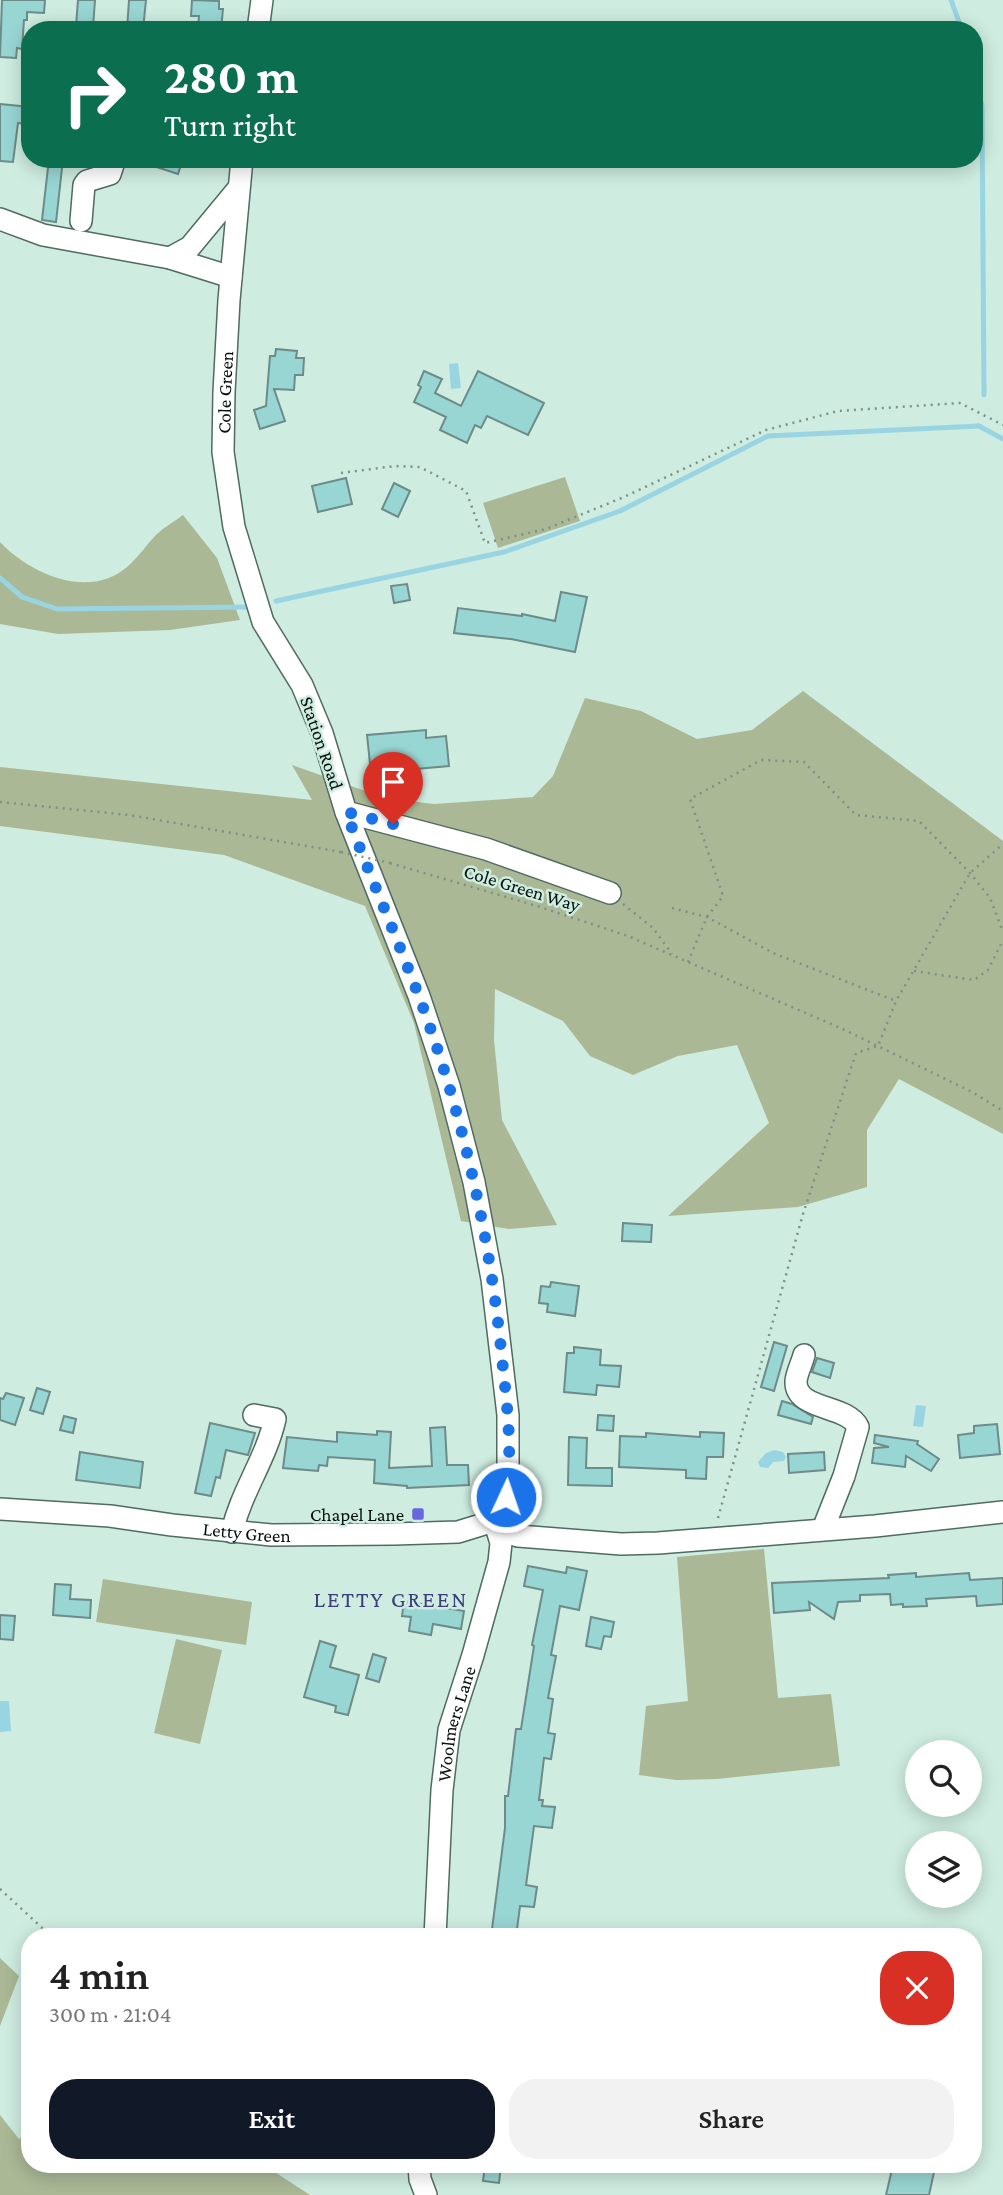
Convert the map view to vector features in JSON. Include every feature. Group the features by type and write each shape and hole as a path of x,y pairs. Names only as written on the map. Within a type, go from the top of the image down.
{"street":[{"path":"259,21 262,0"},
{"path":"81,221 84,185 87,181 110,174 112,168"},
{"name":"Cole Green","path":"241,168 231,277 223,452 234,527 263,622"},
{"path":"170,258 190,247 238,188"},
{"path":"0,219 43,235 170,258 231,277"},
{"name":"Station Road","path":"263,622 302,685 321,733 346,812 419,996 449,1086 474,1182 492,1279 508,1415 508,1484 504,1503 492,1517"},
{"path":"346,812 486,849 610,893"},
{"path":"804,1354 796,1378 797,1387 804,1398 849,1415 858,1427 844,1476 823,1529"},
{"path":"232,1532 239,1504 263,1457 275,1419 254,1415"},
{"name":"Letty Green","path":"0,1508 110,1516 232,1532 306,1535 458,1532 484,1524 492,1517"},
{"path":"492,1517 512,1534 621,1544 1003,1512"},
{"name":"Woolmers Lane","path":"435,1928 442,1790 449,1730 499,1562 501,1543 492,1517"},
{"path":"420,2173 426,2195"}],"path":[{"path":"341,473 395,466 419,467 467,491 485,542 546,528 624,497 766,430 838,411 960,403 1003,425"},
{"path":"688,962 707,917 723,896 690,799 761,760 804,762 856,815 919,821 970,873 990,898 1003,932"},
{"name":"Cole Green Way","path":"0,802 129,815 341,852 390,863 537,906 628,936 673,955 878,1046 972,1092 1003,1111"},
{"path":"712,1538 803,1214 856,1053 878,1046 896,1001 970,873 1003,844"},
{"path":"610,893 653,928 673,955"},
{"path":"672,908 707,917 773,953 896,1001"},
{"path":"914,971 974,980 988,970 1003,940"},
{"path":"0,1889 42,1928"}],"green space":[{"path":"565,477 580,521 498,548 483,503"},
{"path":"183,515 217,558 240,620 170,630 58,634 0,624 0,542 13,554 43,573 60,579 95,582 112,577 127,567 159,532"},
{"path":"803,691 1003,841 1003,1134 899,1079 867,1130 867,1187 798,1207 668,1216 769,1123 737,1045 678,1056 633,1075 590,1056 563,1021 495,989 494,1040 502,1120 557,1225 509,1229 461,1221 414,1023 365,906 224,855 0,826 0,767 312,800 292,765 385,798 434,804 533,797 553,776 585,698 641,711 697,739 752,730"},
{"path":"764,1549 778,1698 831,1694 840,1766 717,1779 676,1780 639,1775 646,1706 688,1701 677,1557"},
{"path":"103,1579 252,1602 246,1645 96,1622"},
{"path":"176,1639 222,1650 200,1744 154,1733"},
{"path":"0,1958 19,1976 0,2026"},
{"path":"0,2115 19,2139 21,2137 21,2173 276,2173 310,2195 0,2195"}],"water":[{"path":"458,363 461,388 451,389 449,364"},
{"path":"916,1405 926,1406 923,1427 913,1426"},
{"path":"774,1450 783,1452 786,1457 784,1461 773,1462 768,1468 760,1467 758,1462 766,1453"},
{"path":"0,1701 9,1701 11,1731 0,1732"}],"building":[{"path":"2,0 45,0 44,13 27,12 27,20 21,21 21,49 17,48 16,58 0,57"},
{"path":"78,0 95,0 93,21 76,21"},
{"path":"129,0 146,0 144,21 128,21"},
{"path":"192,0 219,1 219,9 223,9 222,21 199,21 199,16 191,16"},
{"path":"0,104 21,106 21,123 18,123 13,162 0,161"},
{"path":"48,168 62,168 56,222 42,220"},
{"path":"160,168 180,168 178,174"},
{"path":"276,349 297,351 296,358 304,358 303,375 295,375 294,390 274,389 285,421 260,429 254,410 266,406 270,356 275,356"},
{"path":"424,371 442,379 435,393 461,406 478,371 544,403 528,435 487,416 481,428 475,425 467,443 440,430 446,417 414,402"},
{"path":"346,478 352,504 318,512 312,486"},
{"path":"394,483 410,491 398,517 382,509"},
{"path":"407,584 410,600 394,603 391,586"},
{"path":"561,592 587,597 575,652 511,639 454,633 458,608 522,614 555,621"},
{"path":"426,730 426,738 446,736 449,766 371,773 367,735"},
{"path":"623,1223 652,1225 651,1242 622,1241"},
{"path":"551,1282 579,1286 575,1316 547,1312 548,1304 539,1303 541,1286 550,1287"},
{"path":"774,1342 787,1346 774,1391 761,1387"},
{"path":"574,1347 601,1350 600,1365 621,1366 619,1387 597,1385 596,1395 564,1392 567,1353 574,1353"},
{"path":"817,1358 834,1363 830,1378 812,1372"},
{"path":"37,1388 50,1392 43,1414 30,1410"},
{"path":"6,1393 24,1398 15,1425 0,1420 0,1398 3,1399"},
{"path":"782,1401 813,1417 811,1424 778,1415"},
{"path":"598,1415 614,1416 613,1431 597,1430"},
{"path":"64,1416 76,1419 73,1433 60,1430"},
{"path":"210,1423 255,1433 248,1455 226,1450 220,1478 216,1477 211,1496 195,1493"},
{"path":"997,1424 1000,1454 960,1458 958,1435 974,1433 974,1426"},
{"path":"445,1427 447,1465 468,1465 469,1485 407,1488 374,1483 375,1460 328,1457 327,1466 319,1465 318,1471 283,1468 287,1437 337,1442 337,1432 377,1435 377,1431 391,1432 389,1468 432,1466 430,1428"},
{"path":"700,1432 724,1433 723,1457 707,1457 706,1479 686,1478 686,1470 619,1467 620,1436 646,1437 646,1433 700,1437"},
{"path":"875,1435 918,1441 917,1444 939,1459 931,1471 906,1456 905,1467 872,1463 874,1448 889,1447 874,1443"},
{"path":"569,1437 587,1438 586,1468 612,1468 612,1486 568,1485"},
{"path":"80,1452 143,1462 140,1488 76,1480"},
{"path":"824,1452 825,1470 789,1473 788,1454"},
{"path":"528,1566 566,1573 567,1567 587,1571 579,1610 560,1606 551,1655 556,1656 548,1698 553,1699 548,1733 555,1734 551,1759 544,1758 539,1800 543,1800 542,1806 555,1807 552,1828 534,1826 526,1885 537,1887 534,1907 520,1906 517,1928 492,1928 505,1828 505,1796 508,1796 516,1729 521,1729 534,1646 532,1645 543,1590 524,1586"},
{"path":"916,1573 916,1577 969,1573 970,1580 1003,1578 1003,1604 977,1606 976,1596 926,1599 927,1606 903,1607 903,1604 891,1605 890,1594 860,1595 860,1601 838,1602 834,1619 809,1602 810,1610 774,1613 772,1583 889,1578 888,1575"},
{"path":"55,1584 71,1585 70,1599 91,1600 90,1618 53,1615"},
{"path":"404,1601 464,1611 461,1629 433,1624 431,1635 409,1631 411,1617 402,1616"},
{"path":"0,1615 15,1616 13,1640 0,1639"},
{"path":"591,1617 614,1622 611,1637 604,1636 601,1649 586,1646"},
{"path":"320,1641 336,1646 330,1667 359,1675 348,1715 335,1712 336,1706 304,1697"},
{"path":"373,1654 386,1658 379,1682 366,1678"},
{"path":"484,2173 500,2173 499,2183 483,2181"},
{"path":"891,2173 934,2173 929,2195 886,2195"}],"waterway":[{"path":"951,0 959,21"},
{"path":"982,168 984,395"},
{"path":"979,426 1003,439"},
{"path":"276,601 504,552 620,511 768,436 979,426"},
{"path":"0,578 22,597 57,609 250,607"}],"place":[{"name":"Chapel Lane","path":"418,1514"}],"district":[{"name":"LETTY GREEN","path":"391,1599"}],"route":[{"path":"393,824 346,812 419,996 449,1086 474,1182 501,1345 508,1415 506,1497"}]}
